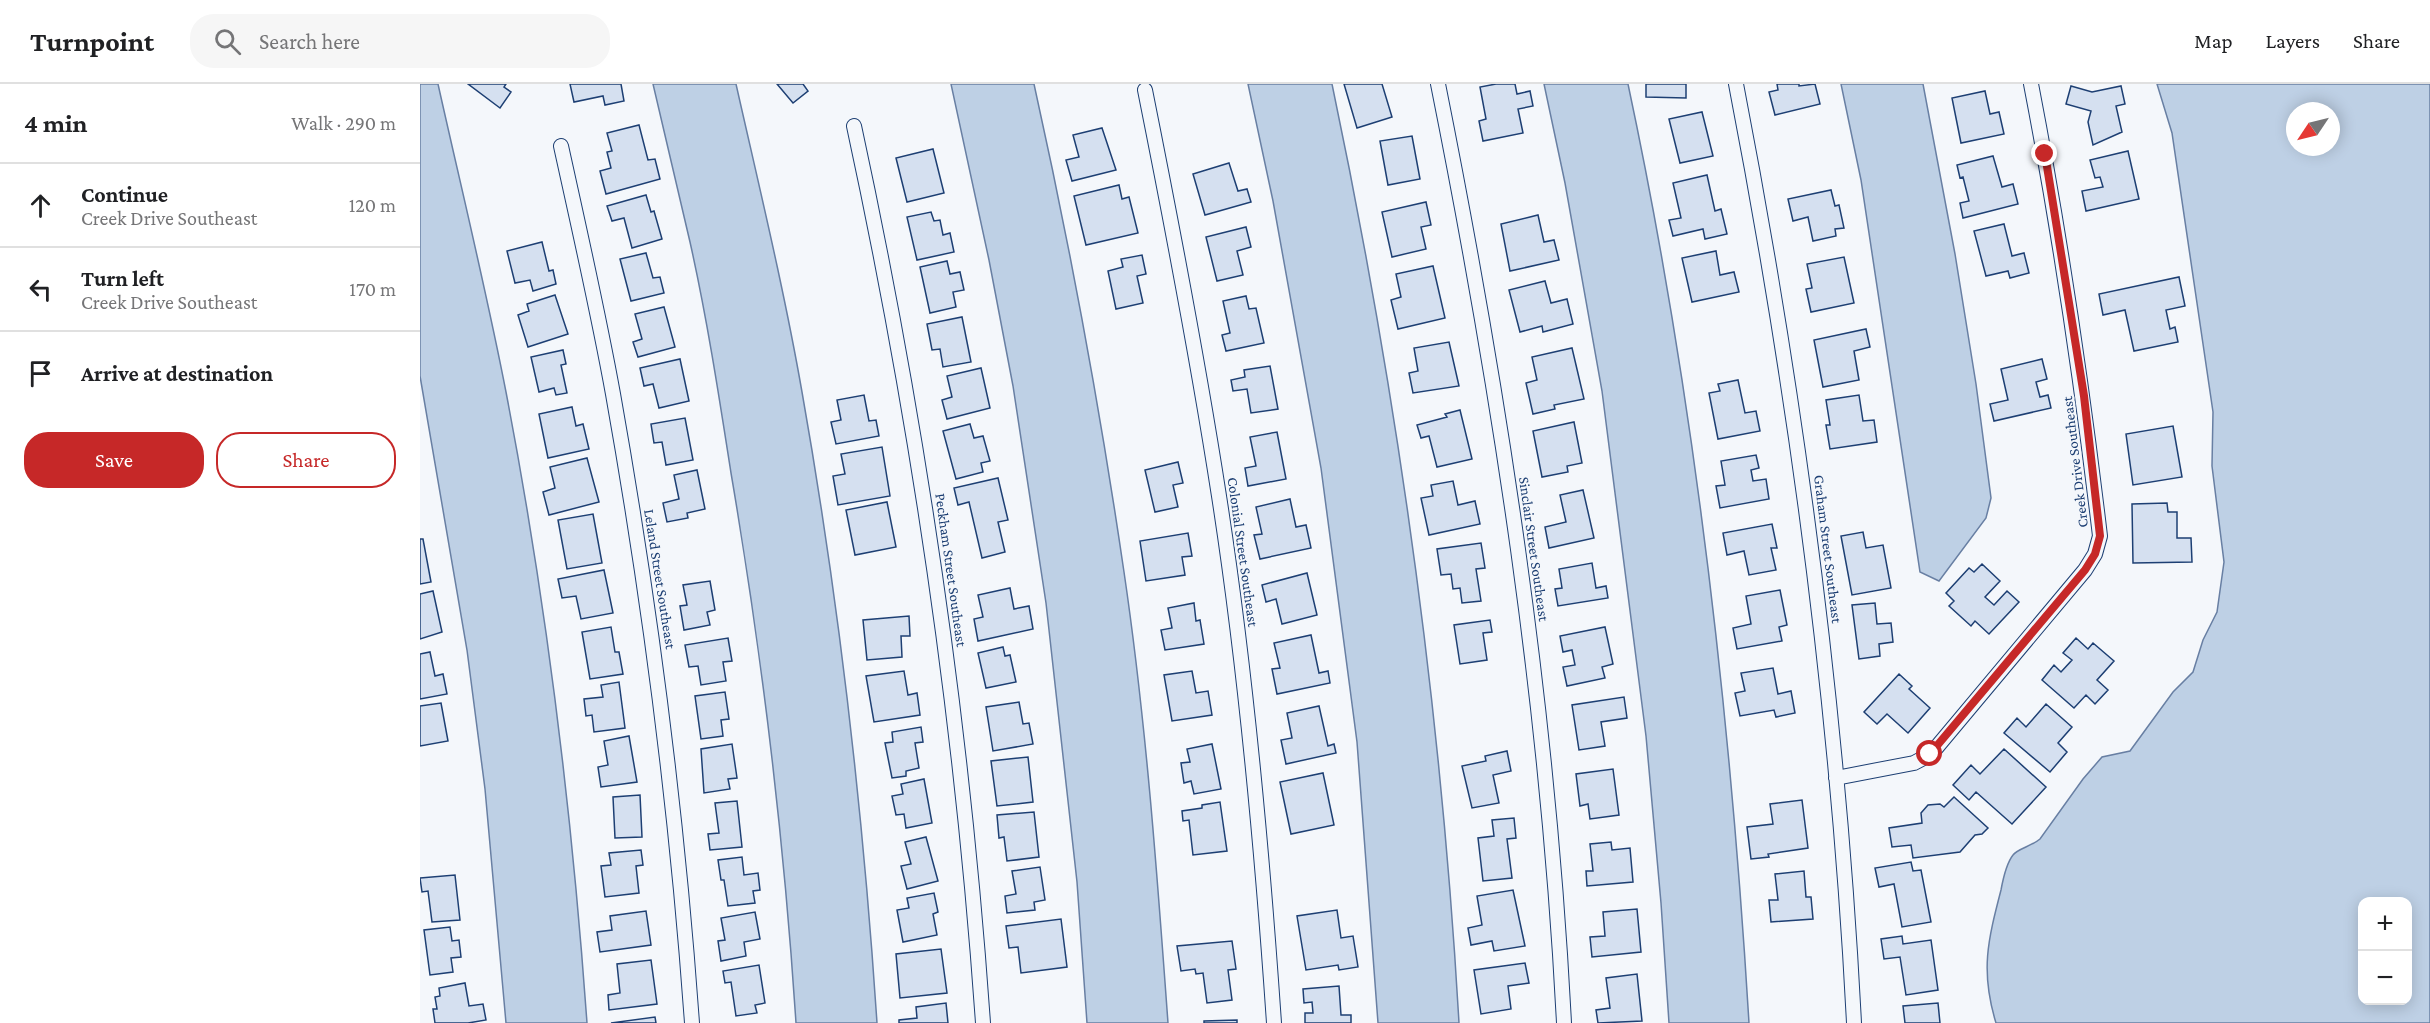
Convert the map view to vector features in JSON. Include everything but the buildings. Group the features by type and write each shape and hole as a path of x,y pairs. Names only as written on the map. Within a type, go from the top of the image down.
{"street":[{"name":"Sinclair Street Southeast","path":"1438,84 1488,346 1521,569 1545,781 1564,1023"},
{"name":"Graham Street Southeast","path":"1736,84 1773,284 1795,423 1825,656 1854,1023"},
{"name":"Creek Drive Southeast","path":"1836,778 1914,763 1930,754 2085,570 2095,554 2100,536 2084,396 2031,84"},
{"name":"Colonial Street Southeast","path":"1145,90 1186,298 1218,486 1258,818 1274,1023"},
{"name":"Peckham Street Southeast","path":"854,126 898,340 933,553 958,745 982,1023"},
{"name":"Leland Street Southeast","path":"561,146 610,382 644,584 671,788 692,1023"}],"water":[{"path":"420,84 438,84 490,315 520,470 556,706 574,865 587,1023 506,1023 485,789 467,650 420,376"},
{"path":"653,84 736,84 795,353 827,549 857,785 877,1023 796,1023 771,747 742,541 702,299"},
{"path":"951,84 1034,84 1084,327 1132,628 1145,740 1168,1023 1087,1023 1077,882 1046,603 1013,386 989,260"},
{"path":"1248,84 1332,84 1377,317 1413,551 1441,786 1459,1023 1378,1023 1357,742 1321,468 1273,201"},
{"path":"1544,84 1628,84 1672,317 1706,551 1731,787 1749,1023 1669,1023 1646,736 1602,391 1565,183"},
{"path":"1841,84 1923,84 1955,254 1976,384 1991,498 1986,518 1939,581 1920,572 1861,180"},
{"path":"2157,84 2430,84 2430,1023 1996,1023 1988,987 1989,940 2005,872 2011,859 2015,853 2040,839 2083,779 2102,757 2130,751 2173,692 2193,672 2203,640 2217,612 2224,562 2212,466 2213,412 2172,133"}],"route":[{"path":"1930,754 2085,570 2095,554 2100,536 2084,396 2045,154"}]}
